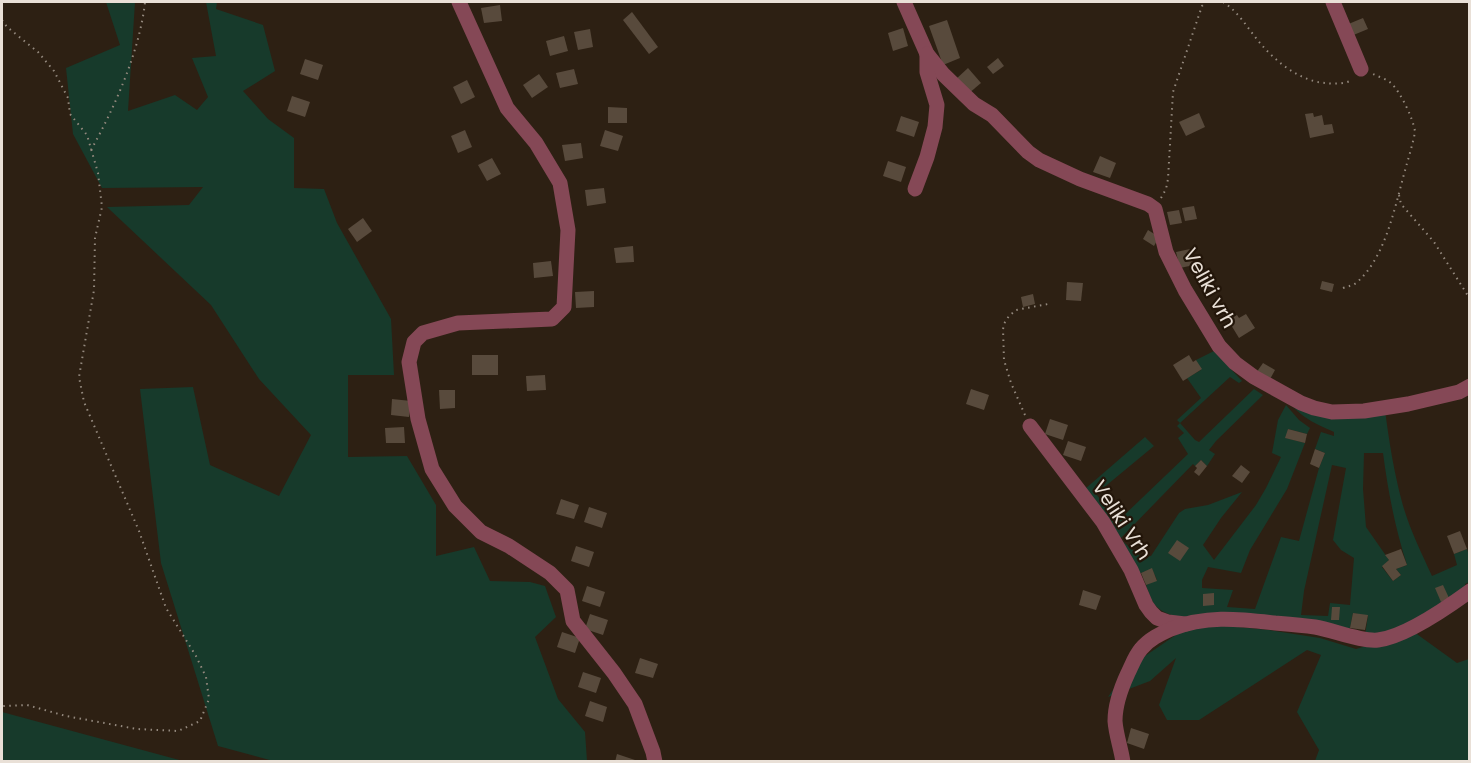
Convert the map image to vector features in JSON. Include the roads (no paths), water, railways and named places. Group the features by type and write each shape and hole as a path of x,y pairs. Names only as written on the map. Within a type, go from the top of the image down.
{"street":[{"path":"459,2 507,108 536,143 560,183 568,230 565,298 564,307 552,319 458,323 423,333 414,342 409,362 418,419 432,469 455,506 481,532 509,546 550,573 567,590 573,621 636,704 655,762"},
{"path":"904,2 927,54 927,72 937,105 935,127 927,158 915,189"},
{"path":"1333,2 1361,69"},
{"name":"Veliki vrh","path":"927,54 964,95 992,115 1028,152 1039,160 1154,208 1166,252 1185,290 1219,346 1235,363 1284,394 1314,408 1332,412 1349,412 1408,404 1460,392 1470,386"},
{"name":"Veliki Vrh","path":"1030,426 1103,522 1131,570 1151,612 1157,618 1168,622 1185,624"},
{"path":"1123,762 1115,723 1116,706 1135,657 1142,647 1157,635 1198,620 1242,620 1316,627 1370,640 1379,640 1419,623 1470,591"}]}
